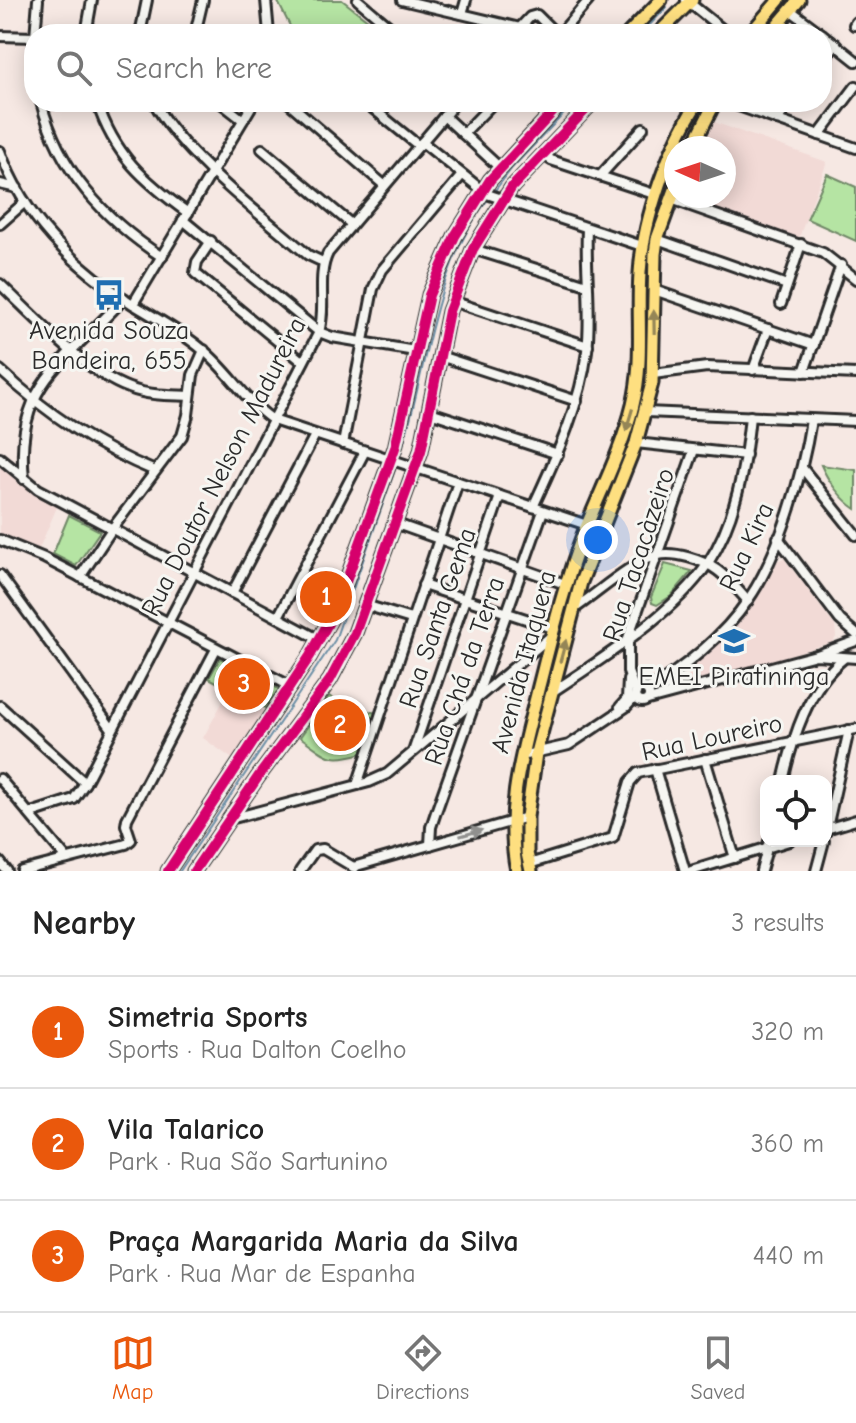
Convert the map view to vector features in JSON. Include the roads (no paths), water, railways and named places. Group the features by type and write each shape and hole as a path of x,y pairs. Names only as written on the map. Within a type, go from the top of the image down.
{"main road":[{"path":"638,24 661,0"},
{"path":"759,24 779,0"},
{"path":"778,24 799,0"},
{"path":"667,24 688,1"},
{"path":"168,871 320,640 347,585 393,461 415,351 435,277 455,236 500,168 553,112"},
{"path":"194,871 330,680 355,633 414,468 430,412 452,301 473,249 500,200 583,112"},
{"name":"Avenida Itaquera","path":"517,871 513,821 521,756 565,584 618,452 637,386 642,246 657,195 693,112"},
{"path":"698,136 710,112"},
{"name":"Avenida Itaquera","path":"530,867 527,817 536,753 581,582 646,412 653,374 657,239 668,208"},
{"path":"581,582 581,568 592,532 587,525"}],"street":[{"path":"35,24 38,0"},
{"path":"88,24 92,0"},
{"path":"142,24 147,0"},
{"path":"197,24 203,0"},
{"path":"266,0 268,24"},
{"path":"358,0 386,24"},
{"path":"402,0 494,24"},
{"path":"462,14 466,0"},
{"path":"567,24 589,0"},
{"path":"688,1 716,24"},
{"path":"790,10 809,24"},
{"path":"524,24 537,15 547,24"},
{"path":"0,36 24,37"},
{"path":"832,41 856,61"},
{"path":"832,49 836,44"},
{"path":"819,135 856,86"},
{"path":"45,112 56,143 84,191 128,234 162,257"},
{"path":"101,112 126,160 140,176 319,332 415,351"},
{"path":"161,112 184,143 213,171 308,255 323,262 351,224 447,112"},
{"path":"233,112 243,120"},
{"path":"133,304 248,112"},
{"path":"299,112 384,185"},
{"path":"378,112 484,193 642,246"},
{"path":"463,134 484,112"},
{"path":"755,112 856,148"},
{"path":"777,120 783,112"},
{"path":"444,116 500,168"},
{"path":"600,176 643,128"},
{"path":"262,149 351,224"},
{"path":"0,151 25,202 43,229 69,257 124,298 204,350 256,407 273,420 587,525"},
{"path":"543,154 551,160 657,195"},
{"path":"6,166 0,181 17,188"},
{"path":"343,444 370,299 382,270 462,175"},
{"path":"0,224 25,202"},
{"path":"711,208 823,253 856,279"},
{"path":"533,507 558,454 577,401 588,346 587,229"},
{"path":"657,239 787,285"},
{"path":"211,241 197,262 195,273 303,362"},
{"path":"781,304 801,244"},
{"path":"473,249 587,285"},
{"name":"Rua Doutor Nelson Madureira","path":"85,783 319,332 323,315 323,262"},
{"path":"804,372 841,265"},
{"path":"0,284 93,369 130,389 190,396"},
{"path":"654,290 814,345"},
{"path":"24,480 22,443 32,399 71,350 124,298"},
{"path":"452,301 588,346"},
{"path":"753,370 768,329"},
{"path":"80,577 182,436 193,375 204,350"},
{"path":"440,356 577,401"},
{"path":"653,374 707,367 856,374"},
{"path":"0,370 32,399 100,446 155,471"},
{"path":"430,412 558,454"},
{"path":"646,412 856,421"},
{"path":"552,692 673,603 708,564 728,517 746,455 750,416"},
{"name":"Rua Kira","path":"647,695 719,634 748,601 778,538 803,469 811,420"},
{"path":"232,593 315,435"},
{"path":"636,443 746,455"},
{"name":"Rua Tacacàzeiro","path":"611,716 627,699 628,638 694,450"},
{"path":"278,617 365,451"},
{"path":"0,458 24,480 320,640"},
{"path":"803,469 851,522 856,535"},
{"path":"357,785 458,482"},
{"name":"Rua Santa Gema","path":"413,753 500,496"},
{"name":"Rua Chá da Terra","path":"430,845 434,819 543,511"},
{"path":"394,523 565,584"},
{"path":"778,538 840,620 856,634"},
{"path":"0,540 80,577 290,686"},
{"path":"574,610 629,571 657,555 668,554 708,564 748,601"},
{"path":"0,575 112,729"},
{"path":"229,819 387,774 552,632 508,612 423,585"},
{"path":"365,605 411,619"},
{"path":"840,620 842,634 839,646 842,657"},
{"path":"521,756 569,745 626,707 640,689 647,695 687,690 856,642 856,656 816,655"},
{"path":"22,871 126,844 131,840 127,819 216,649"},
{"path":"784,775 792,741 821,682 842,657"},
{"path":"678,668 679,678 687,690"},
{"name":"Rua Tacacàzeiro","path":"628,672 636,695"},
{"path":"656,685 687,690"},
{"path":"0,706 85,783 74,799 31,813"},
{"path":"832,808 853,729"},
{"name":"Rua Loureiro","path":"530,867 613,838 632,778 638,773 853,729"},
{"path":"705,759 735,858"},
{"path":"655,769 688,871 761,847"},
{"path":"0,779 67,859"},
{"path":"300,871 315,850 327,850 356,869 527,817"},
{"path":"832,828 856,820"},
{"path":"761,871 767,847"},
{"path":"816,871 822,847"},
{"path":"0,862 7,871"}],"waterway":[{"path":"651,24 667,7"},
{"path":"493,193 512,168 565,112"},
{"path":"399,458 442,290 469,227 489,198"},
{"path":"180,871 335,640 397,464"}],"place":[{"name":"Avenida Souza Bandeira, 655","path":"109,295"},
{"name":"Simetria Sports","path":"326,597"},
{"name":"EMEI Piratininga","path":"734,641"},
{"name":"Praça Margarida Maria da Silva","path":"244,684"},
{"name":"Vila Talarico","path":"340,725"}]}
